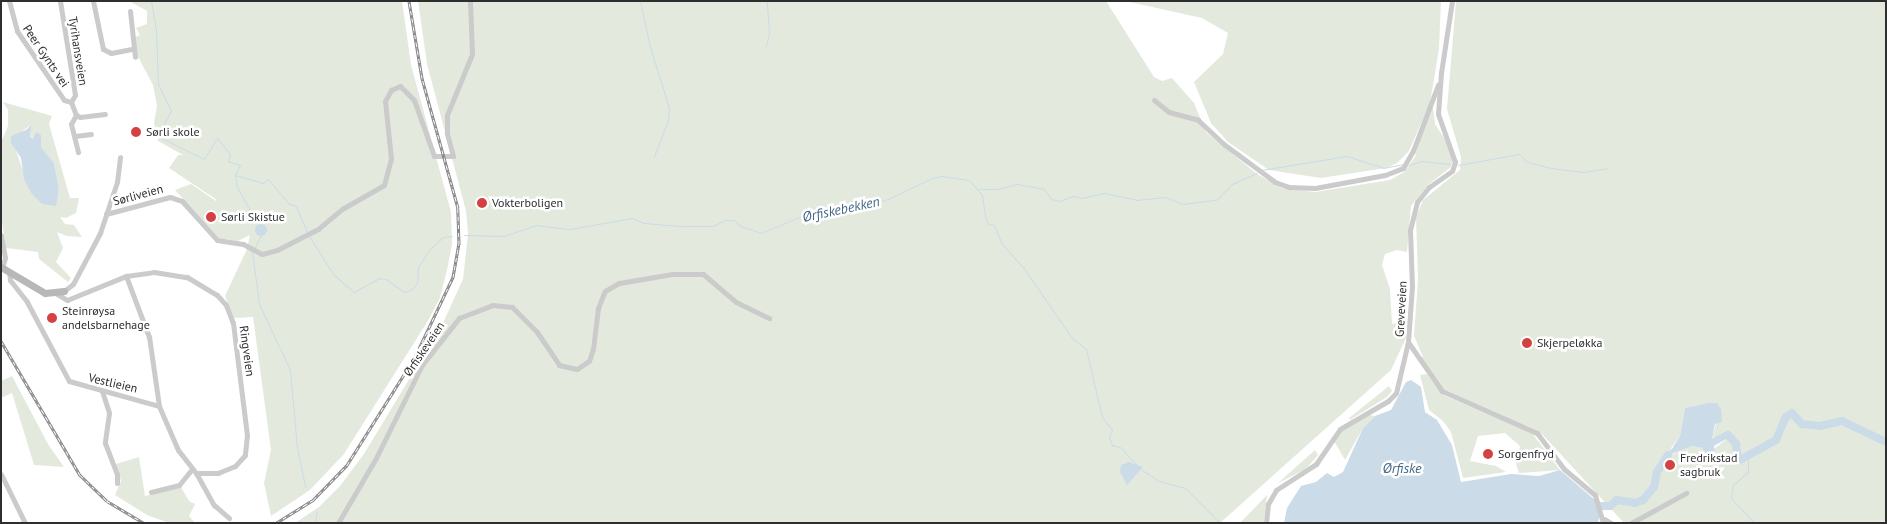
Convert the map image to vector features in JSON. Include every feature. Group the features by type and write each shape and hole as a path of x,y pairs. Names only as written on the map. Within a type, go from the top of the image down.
{"street":[{"name":"Peer Gynts vei","path":"9,1 17,31 64,100 71,102 76,115 71,124 78,152"},
{"name":"Tyrihansveien","path":"60,1 75,95 71,102"},
{"path":"92,1 103,50 111,52 132,49"},
{"name":"Sørliveien","path":"106,214 164,198 177,199 214,238 269,253 310,234 342,210 384,185 391,159 384,110 391,90 400,86 411,94 432,152 440,158 454,156 448,133 447,115 472,54 470,1"},
{"name":"Greveveien","path":"1452,1 1440,80 1438,119 1455,162 1452,171 1429,187 1417,202 1410,230 1412,286 1408,342 1442,391 1537,433 1564,469 1595,495 1604,521"},
{"path":"130,11 134,57"},
{"name":"Greveveien","path":"1154,100 1169,112 1198,120 1225,145 1275,182 1289,187 1315,188 1400,170 1413,151 1440,80"},
{"path":"76,115 106,114"},
{"path":"75,136 91,134"},
{"name":"Sørliveien","path":"61,292 76,280 106,214 117,182 120,157"},
{"path":"1,235 4,258 2,268 10,271 42,292 61,292"},
{"name":"Vestlieien","path":"10,271 10,280 27,302 69,380 159,406"},
{"name":"Ringveien","path":"61,292 62,298 70,299 126,276 154,272 187,277 217,295 231,315 247,449 240,462 227,470 194,471"},
{"name":"Ørfiskeveien","path":"338,523 376,458 422,364 459,318 502,304 512,307 537,332 559,365 576,369 589,361 594,349 598,308 605,291 619,283 672,274 703,274 736,302 769,318"},
{"path":"126,276 149,337 159,406 172,440 194,471 214,505 229,518"},
{"path":"1266,523 1268,504 1276,490 1316,464 1340,429 1388,401 1396,392 1408,342"},
{"path":"102,391 109,413 105,443 117,474 117,483"},
{"path":"151,492 179,486 194,471"},
{"path":"1,474 25,523"},
{"path":"1631,523 1686,493"},
{"path":"1604,521 1611,523"}],"shaded area":[{"path":"129,1 402,1 411,65 451,212 452,244 440,298 429,319 344,454 310,490 271,516 264,483 271,450 253,317 234,318 225,296 247,249 250,235 238,241 218,238 175,190 191,184 217,200 169,168 178,155 183,155 158,141 154,123 157,106 153,85 136,53 135,37 140,35 136,28 147,24 147,11"},
{"path":"418,1 1106,1 1154,77 1162,81 1172,78 1194,103 1206,132 1257,174 1282,188 1315,192 1390,180 1404,172 1415,157 1432,98 1435,124 1452,150 1453,160 1451,167 1429,184 1411,206 1407,252 1397,250 1385,254 1382,265 1390,289 1392,324 1400,322 1402,313 1406,319 1406,338 1391,370 1220,523 295,523 319,507 340,486 364,454 443,323 463,279 468,234 466,211 427,64"},
{"path":"1125,1 1441,1 1439,49 1430,103 1409,151 1397,163 1386,168 1321,178 1269,170 1228,142 1211,123 1194,82 1223,54 1228,33 1202,18"},
{"path":"1456,1 1886,1 1886,523 1624,523 1542,434 1443,389 1420,357 1423,357 1414,336 1418,280 1416,217 1423,200 1460,170 1461,157 1447,109","holes":["1707,403 1716,423 1712,439 1728,438 1706,455 1702,448 1692,446 1684,447 1673,454 1671,448 1680,436 1685,408"]},
{"path":"3,102 52,116 49,124 70,198 79,198 76,213 66,218 60,217 65,224 74,225 82,237 67,236 57,232 63,248 56,262 71,278 68,282 39,259 38,252 6,248 1,216 1,142 8,126 8,110","holes":["32,124 30,135 33,139 36,133 41,147 54,163 59,192 51,204 42,202 31,193 14,145 16,136"]},
{"path":"1427,374 1443,395 1532,433 1560,470 1519,473 1516,464 1520,446 1505,433 1478,436 1470,461 1496,466 1506,472 1463,478 1451,432 1443,421 1429,410 1420,375"},
{"path":"12,376 48,444 64,467 34,465 12,393 1,398 1,381"},
{"path":"1389,386 1392,391 1387,397 1350,420 1349,418"},
{"path":"1369,415 1375,416 1363,428 1345,460 1334,441 1341,432"},
{"path":"1315,450 1318,455 1306,469 1278,483"},
{"path":"139,457 145,496 181,487 189,501 195,504 189,516 195,523 169,523 147,515 115,495 121,481 116,464"},
{"path":"1267,495 1264,523 1240,523"}],"water":[{"path":"32,124 30,136 33,139 36,132 41,135 41,147 54,163 59,190 56,206 42,204 31,193 24,179 21,158 11,143 11,136 26,130"},
{"path":"259,224 263,224 267,230 263,236 259,236 255,232 255,228"},
{"name":"Ørfiske","path":"1411,380 1421,387 1425,412 1437,420 1452,445 1461,482 1511,474 1539,476 1560,470 1595,500 1600,514 1598,523 1284,523 1287,508 1301,486 1316,482 1327,473 1334,477 1343,472 1363,428 1375,416 1391,410 1406,382"},
{"path":"1707,403 1717,403 1721,409 1722,422 1715,424 1712,439 1725,432 1728,433 1728,438 1714,446 1715,454 1706,456 1702,448 1692,446 1668,455 1680,436 1685,408"},
{"path":"1129,462 1143,467 1127,485 1120,472 1121,465"}],"waterway":[{"name":"Ørfiskebekken","path":"151,1 156,30 158,84 171,111 157,136 204,159 217,138 230,154 228,161 240,165 235,175 263,183 268,179 289,204 296,206 307,232"},
{"path":"640,1 650,47 669,108 668,120 654,157"},
{"path":"766,46 769,33 767,1"},
{"path":"1458,165 1519,154 1527,162 1551,168 1583,172 1607,168"},
{"path":"1261,170 1347,156 1383,168 1403,164"},
{"path":"1409,165 1421,161 1450,164"},
{"path":"979,189 998,189 1017,184 1044,189 1051,199 1060,201 1072,196 1082,198 1104,193 1136,200 1165,197 1182,204 1216,200 1232,184 1257,173"},
{"path":"235,175 237,187 257,223"},
{"name":"Ørfiskebekken","path":"464,235 504,236 536,225 570,229 632,218 644,223 682,226 713,226 725,220 734,220 740,226 761,233 804,215 844,211 888,199 932,178 941,176 969,180 982,195 988,224 994,225 1002,244 1023,267 1072,338 1086,349 1102,417 1112,430 1109,437 1112,445 1120,447 1138,466"},
{"path":"254,249 261,235"},
{"name":"Ørfiskebekken","path":"309,236 333,274 354,292 379,278 386,279 404,292 411,290 417,283 418,267 429,250 443,237 452,236"},
{"path":"252,252 259,304 290,370 297,448 305,487"},
{"path":"1728,435 1736,444 1738,461 1776,440 1786,417 1792,413 1802,424 1820,426 1842,421 1886,442"},
{"path":"1598,506 1610,506 1617,500 1635,503 1643,500 1654,487 1657,472 1668,455"},
{"path":"1748,458 1748,472 1733,485 1731,498 1754,523"},
{"name":"Ørfiskebekken","path":"1142,470 1159,481 1185,488 1220,523"},
{"path":"315,523 317,511"}],"railway":[{"path":"276,523 313,500 347,465 415,357 453,277 459,244 458,208 422,78 409,1"},
{"path":"1,341 80,475 107,501 144,523"}],"place":[{"name":"Sørli skole","path":"136,132"},
{"name":"Vokterboligen","path":"482,203"},
{"name":"Sørli Skistue","path":"211,217"},
{"name":"Steinrøysa andelsbarnehage","path":"52,318"},
{"name":"Skjerpeløkka","path":"1527,343"},
{"name":"Sorgenfryd","path":"1488,454"},
{"name":"Fredrikstad sagbruk","path":"1670,465"}]}
